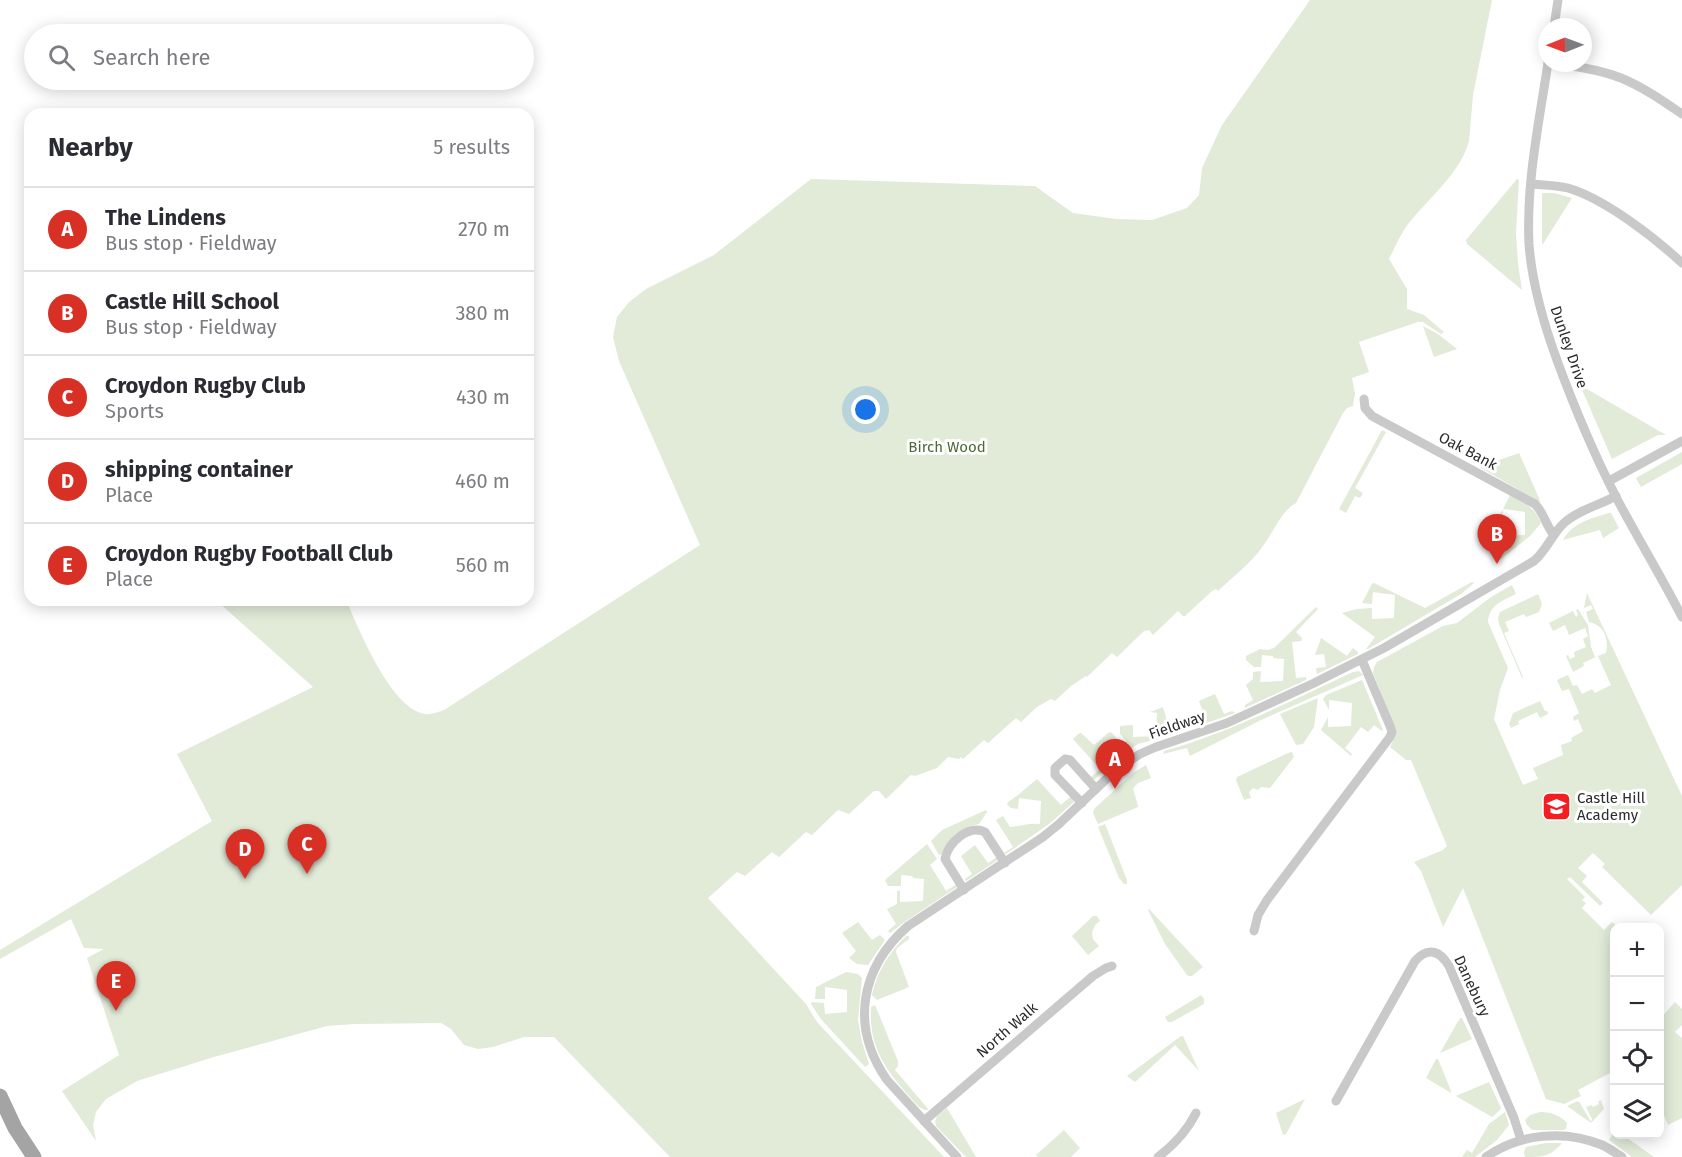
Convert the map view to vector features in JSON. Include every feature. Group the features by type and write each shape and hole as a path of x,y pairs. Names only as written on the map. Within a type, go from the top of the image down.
{"main road":[{"path":"0,1096 15,1128 33,1157"}],"street":[{"path":"1555,18 1558,0"},
{"path":"1592,70 1623,79 1647,91 1682,114"},
{"name":"Dunley Drive","path":"1547,72 1529,208 1529,246 1539,305 1567,388 1609,481 1682,617"},
{"path":"1531,184 1564,188 1590,198 1639,228 1682,263"},
{"name":"Oak Bank","path":"1364,399 1365,408 1372,416 1535,504 1554,535"},
{"path":"1609,481 1682,441"},
{"name":"Fieldway","path":"957,1157 887,1080 870,1048 865,1027 866,995 874,969 892,941 908,927 1043,837 1124,764 1148,750 1244,716 1362,660 1534,561 1570,518 1616,496"},
{"path":"1254,931 1260,911 1392,732 1362,660"},
{"path":"1082,803 1055,775 1054,768 1058,764 1065,759 1070,760 1096,789"},
{"path":"964,890 945,859 950,846 961,836 974,830 985,832 1005,863"},
{"name":"Danebury","path":"1336,1101 1415,961 1425,953 1436,952 1449,966 1514,1118 1521,1140"},
{"name":"North Walk","path":"924,1121 1092,976 1112,966"},
{"path":"1158,1157 1186,1130 1196,1113"},
{"path":"1486,1157 1504,1145 1550,1136 1599,1144 1622,1157"}],"green space":[{"name":"Birch Wood","path":"1310,0 1492,0 1473,95 1469,141 1465,152 1452,174 1406,227 1389,259 1407,289 1407,309 1424,315 1444,332 1441,334 1423,322 1418,322 1359,342 1369,372 1352,378 1355,394 1353,406 1347,408 1343,413 1296,503 1283,515 1257,554 1218,591 1216,589 1212,591 1185,616 1178,611 1153,635 1149,630 1144,631 1117,657 1112,653 1087,677 1071,686 1055,701 1051,699 1037,707 1021,722 1016,718 988,743 984,740 963,759 948,757 937,768 915,776 911,775 886,799 879,791 874,791 849,814 838,810 812,835 806,832 779,857 772,852 745,876 737,872 708,898 806,1004 817,1022 944,1157 670,1157 554,1037 524,1037 493,1047 478,1049 464,1045 451,1029 441,1023 327,1026 137,1081 106,1099 96,1112 93,1125 96,1141 62,1091 119,1055 87,958 104,949 84,948 71,919 0,959 0,950 212,821 177,754 313,687 223,606 349,606 377,666 400,698 412,709 425,714 444,710 700,545 619,361 613,337 617,317 629,302 646,289 714,255 811,179 1035,186 1073,213 1116,219 1152,220 1187,208 1199,195 1202,168 1222,125"},
{"path":"1517,179 1519,180 1516,233 1522,290 1467,244 1466,240"},
{"path":"1542,193 1554,193 1572,198 1543,244 1542,244"},
{"path":"1423,326 1438,334 1457,349 1434,357"},
{"path":"1580,385 1666,435 1658,435 1612,459"},
{"path":"1382,430 1386,432 1355,488 1363,493 1360,498 1355,496 1346,513 1339,509"},
{"path":"1682,452 1682,464 1641,487 1636,478"},
{"path":"1519,453 1539,498 1540,502 1481,468"},
{"path":"1510,495 1532,509 1541,523 1530,536 1501,559 1490,553 1500,536 1525,535 1525,512 1503,509"},
{"path":"1503,509 1499,531 1492,544 1487,541"},
{"path":"1609,513 1619,528 1603,538 1600,530 1563,540 1577,525"},
{"path":"1374,583 1425,608 1474,583 1461,594 1368,649 1366,649 1375,637 1342,613 1372,608 1372,619 1394,618 1395,595 1373,592 1372,604 1362,603"},
{"name":"Castle Hill Academy","path":"1512,585 1516,594 1501,601 1491,611 1488,622 1508,668 1500,690 1494,719 1523,785 1538,779 1533,768 1563,755 1561,745 1572,741 1571,738 1583,731 1578,719 1574,721 1573,717 1579,713 1569,689 1562,691 1557,680 1568,675 1573,686 1577,685 1582,694 1592,689 1595,693 1611,685 1598,656 1583,663 1584,666 1573,672 1566,656 1568,655 1570,659 1575,657 1574,652 1586,647 1583,639 1588,636 1585,628 1569,635 1565,625 1553,631 1549,623 1573,611 1576,617 1578,609 1588,625 1595,657 1606,653 1606,637 1602,629 1589,622 1586,612 1593,609 1591,605 1584,608 1587,593 1682,796 1682,885 1651,915 1602,867 1605,864 1593,853 1578,868 1587,876 1582,882 1603,903 1600,906 1570,877 1567,879 1585,897 1582,900 1586,903 1582,908 1604,930 1610,924 1610,1073 1578,1090 1581,1096 1564,1104 1546,1099 1463,888 1443,927 1421,871 1414,862 1443,850 1447,846 1411,760 1406,760 1390,747 1395,737 1395,729 1373,673 1377,662 1443,626 1457,623 1491,597"},
{"path":"1538,594 1542,604 1539,612 1526,617 1524,614 1505,622 1509,631 1504,633 1522,678 1499,624 1498,618 1500,612"},
{"path":"1316,607 1318,609 1296,632 1302,638 1301,641 1292,642 1296,678 1306,677 1306,680 1245,708 1245,705 1253,700 1246,685 1253,679 1253,672 1261,671 1260,682 1283,681 1284,659 1262,655 1261,667 1254,667 1246,660 1246,656 1260,649 1274,648"},
{"path":"1321,638 1347,656 1353,648 1358,654 1317,674 1316,668 1326,667 1324,654 1315,655"},
{"path":"1359,671 1363,675 1261,720 1190,756 1187,748 1163,754 1164,751 1236,725"},
{"path":"1362,680 1383,730 1374,725 1368,732 1361,727 1345,748 1352,754 1351,756 1321,730 1328,717 1328,727 1351,726 1352,703 1329,700 1329,710 1323,699 1326,695"},
{"path":"1215,694 1224,714 1232,711 1235,713 1198,726 1206,721 1199,701"},
{"path":"1318,698 1314,727 1303,744 1296,745 1280,714"},
{"path":"1540,701 1548,714 1540,718 1537,712 1518,721 1519,724 1511,728 1509,724 1513,713"},
{"path":"1163,707 1171,735 1138,744 1132,748 1120,734 1120,726 1133,725 1133,737 1156,736 1157,713 1150,712"},
{"path":"1111,732 1123,746 1111,754 1115,759 1094,780 1091,777 1100,769 1073,739 1081,733 1094,745"},
{"path":"1292,752 1294,757 1270,788 1261,787 1258,790 1253,788 1249,792 1251,798 1244,800 1236,780 1237,777"},
{"path":"1146,765 1151,778 1138,783 1133,788 1138,807 1098,824 1093,813 1094,809 1133,773"},
{"path":"1037,779 1061,805 1071,796 1074,802 1049,824 1006,854 1004,853 1013,847 996,820 1003,816 1010,827 1040,824 1041,801 1019,798 1018,809 1011,808 1007,804"},
{"path":"986,810 979,824 955,835 939,855 931,841 942,830"},
{"path":"1105,824 1127,884 1119,878 1098,827"},
{"path":"927,844 937,859 930,865 946,891 957,884 957,887 890,933 888,931 896,924 887,909 897,904 897,891 900,890 900,902 923,901 924,879 901,875 901,886 888,886 885,880"},
{"path":"975,845 988,863 997,857 998,860 966,881 965,879 972,874 961,856"},
{"path":"1149,909 1203,967 1192,976 1187,975 1165,944"},
{"path":"1093,916 1097,916 1100,921 1095,925 1092,933 1093,939 1099,946 1088,955 1072,936"},
{"path":"858,922 872,940 880,935 885,940 868,965 857,964 849,958 856,951 842,933"},
{"path":"906,936 909,936 909,939 897,948 896,952 909,987 877,1000 872,995 880,970"},
{"path":"846,972 858,974 862,978 858,1020 869,1064 865,1067 821,1019 811,1004 812,1002 824,1003 825,1014 847,1012 847,990 825,987 825,999 815,999 816,987"},
{"path":"1201,995 1204,1004 1168,1022 1165,1017"},
{"path":"1675,1002 1682,1009 1682,1025 1675,1032 1682,1038 1682,1118 1668,1125 1664,1116 1664,1014"},
{"path":"875,1005 898,1061 895,1070 929,1110 919,1107 899,1085 883,1062 873,1037 871,1023 871,1007"},
{"path":"1460,1018 1472,1039 1440,1053"},
{"path":"1181,1036 1199,1071 1175,1045 1135,1082 1127,1076"},
{"path":"1438,1059 1451,1093 1426,1078"},
{"path":"1489,1082 1501,1108 1492,1117 1456,1096"},
{"path":"1305,1099 1286,1134 1283,1135 1276,1113"},
{"path":"1601,1100 1604,1109 1591,1123 1567,1106 1578,1101 1591,1122 1592,1119 1586,1107 1592,1105 1593,1107"},
{"path":"947,1108 976,1157 966,1157 936,1126 937,1116"},
{"path":"1505,1112 1509,1125 1497,1140 1475,1157 1462,1157 1467,1150 1472,1153 1489,1124"},
{"path":"1540,1112 1551,1113 1561,1118 1567,1123 1566,1129 1532,1130 1525,1120 1530,1115"},
{"path":"1064,1130 1080,1148 1071,1157 1038,1157 1036,1155"},
{"path":"1629,1139 1654,1157 1632,1157 1609,1140"},
{"path":"1562,1143 1546,1155 1525,1157 1526,1147"}],"place":[{"name":"Castle Hill School","path":"1497,564"},
{"name":"The Lindens","path":"1115,789"},
{"name":"Castle Hill Academy","path":"1556,807"},
{"name":"Croydon Rugby Club","path":"307,874"},
{"name":"shipping container","path":"245,879"},
{"name":"Croydon Rugby Football Club","path":"116,1011"}]}
